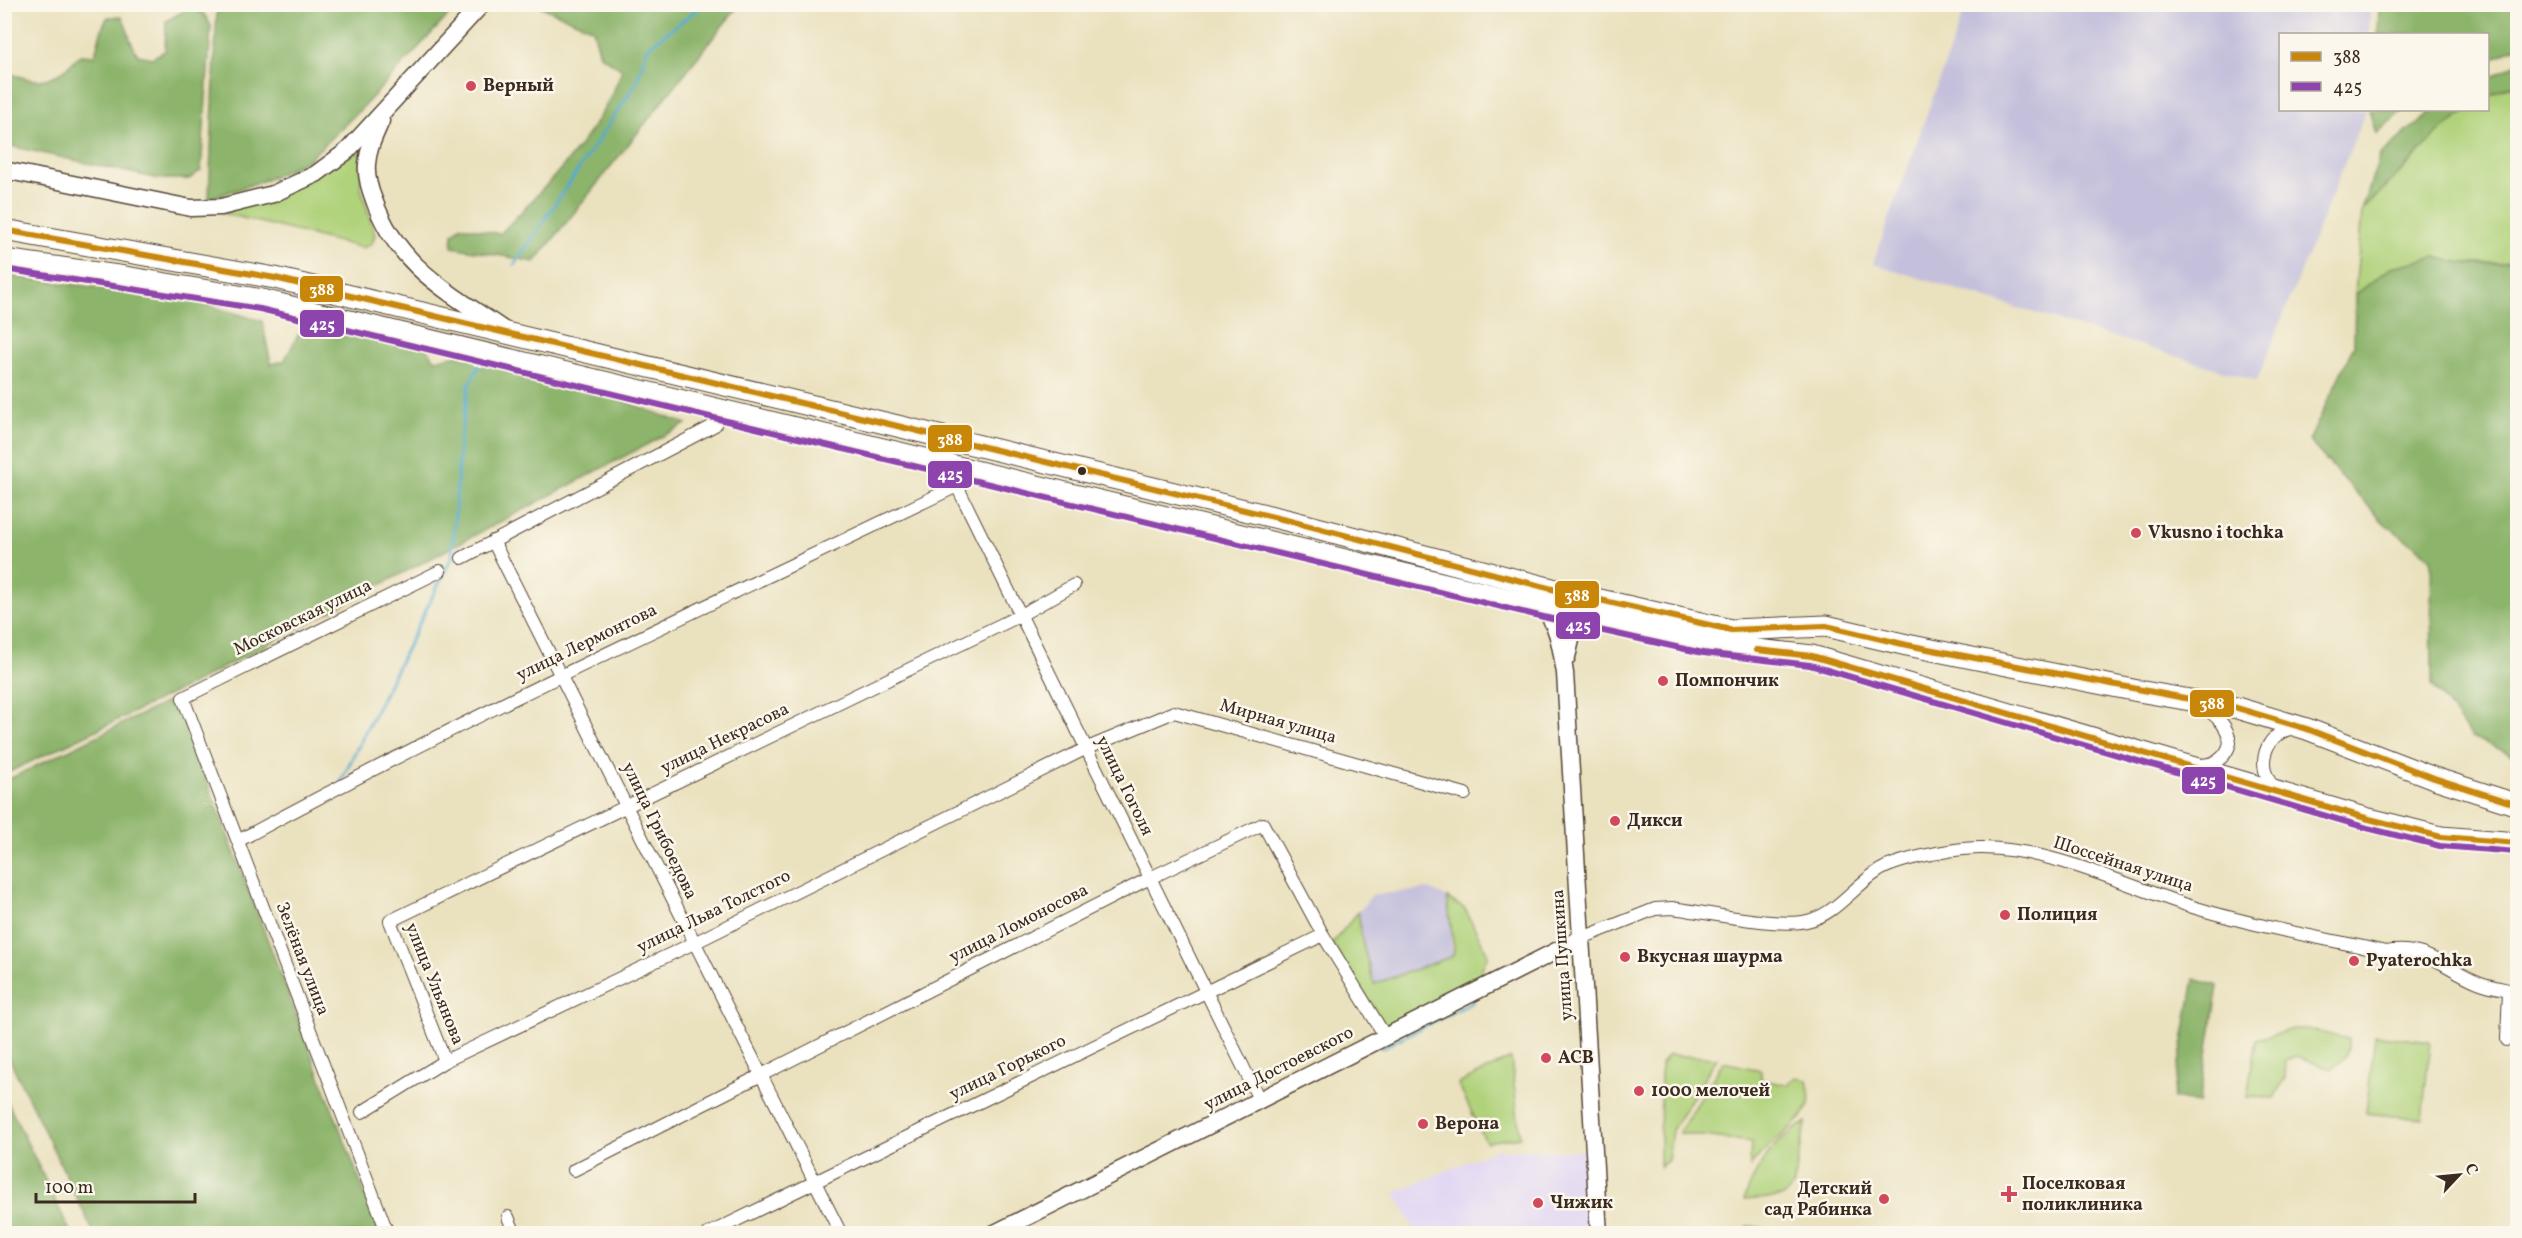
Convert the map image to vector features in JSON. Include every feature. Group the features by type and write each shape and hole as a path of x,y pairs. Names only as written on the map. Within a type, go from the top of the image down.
{"highway":[{"path":"4,230 275,278 1290,521 1552,589 1731,630 1826,626 1906,645 2237,708 2307,729 2434,778 2517,805"},
{"path":"4,260 262,300 1583,617 1705,644 1812,656 2181,765 2440,837 2517,843"}],"street":[{"path":"4,170 191,208 222,207 273,194 316,174 347,151 482,4"},
{"path":"388,107 370,146 366,166 371,192 382,224 415,267 507,332"},
{"path":"462,558 715,425"},
{"name":"улица Гоголя","path":"957,486 1019,616 1260,1101"},
{"name":"улица Лермонтова","path":"237,841 341,785 560,676 957,486"},
{"name":"улица Грибоедова","path":"493,541 841,1233"},
{"name":"Московская улица","path":"183,698 440,571"},
{"name":"улица Некрасова","path":"390,921 1019,616 1074,585"},
{"path":"1543,607 1550,616 1560,641 1565,673"},
{"path":"1565,673 1568,644 1574,627 1583,617"},
{"name":"улица Пушкина","path":"1565,673 1599,1233"},
{"name":"Зелёная улица","path":"183,698 388,1233"},
{"path":"2181,765 2204,765 2216,762 2223,757 2230,743 2226,728 2220,720 2193,701"},
{"name":"Мирная улица","path":"1085,749 1174,712 1465,794"},
{"path":"2289,796 2270,783 2264,769 2264,754 2277,735 2291,729 2307,729"},
{"name":"улица Льва Толстого","path":"362,1112 445,1061 694,943 1085,749"},
{"name":"улица Ломоносова","path":"574,1170 1149,878 1263,825 1323,935 1385,1036"},
{"name":"Шоссейная улица","path":"1582,938 1655,909 1672,908 1784,922 1807,921 1827,914 1879,870 1931,855 1981,848 2019,852 2076,864 2197,908 2386,952 2397,950 2430,956 2477,982 2510,990 2507,1040"},
{"name":"улица Ульянова","path":"390,921 445,1061"},
{"name":"улица Горького","path":"708,1233 1323,935"},
{"name":"улица Достоевского","path":"993,1233 1582,938"},
{"path":"508,1217 515,1233"}],"shaded area":[{"path":"1966,5 2370,5 2369,33 2279,33 2279,111 2366,111 2257,381 1873,264"},
{"path":"1430,889 1447,898 1453,956 1374,984 1363,945 1358,913 1372,895"},
{"path":"1494,1150 1585,1151 1590,1233 1416,1233 1395,1193"}],"green space":[{"path":"212,5 458,5 363,107 307,161 268,179 209,199 217,8"},
{"path":"537,5 739,5 535,262 452,247 453,234 461,226 500,234 553,178 586,137 600,116 622,70 600,55 593,29"},
{"path":"2379,5 2517,5 2517,47 2489,61 2489,33 2378,33"},
{"path":"191,7 204,14 211,26 201,170 189,179 159,179 5,145 5,73 41,80 65,69 80,55 94,56 108,17 122,17 138,55 152,58 165,51 166,21"},
{"path":"2517,64 2517,83 2489,96 2489,78"},
{"path":"2517,83 2517,258 2505,263 2458,263 2435,257 2392,267 2355,295 2362,211 2441,130 2468,111 2489,111 2489,96"},
{"path":"2369,111 2402,111 2376,134"},
{"path":"2432,111 2468,111 2441,130 2362,211 2380,155"},
{"path":"361,153 361,188 375,235 372,243 363,248 223,213 354,154"},
{"path":"2435,257 2476,264 2497,263 2517,258 2517,757 2472,737 2432,685 2431,558 2384,523 2309,441 2354,345 2355,295 2392,267"},
{"path":"5,276 183,298 262,321 271,364 284,361 298,335 325,321 425,345 435,360 457,355 609,396 686,424 194,683 5,774"},
{"path":"175,698 380,1233 94,1233 5,1050 5,781"},
{"path":"1447,898 1465,909 1488,955 1475,985 1386,1027 1332,944 1358,912 1363,945 1374,984 1453,956 1454,948"},
{"path":"2194,979 2218,986 2199,1103 2173,1098"},
{"path":"2298,1028 2348,1039 2345,1057 2331,1069 2296,1056 2286,1061 2285,1077 2274,1098 2247,1097 2256,1039"},
{"path":"2375,1035 2430,1042 2422,1119 2366,1113"},
{"path":"1668,1055 1717,1058 1672,1130 1668,1160 1660,1167 1661,1064"},
{"path":"1511,1058 1520,1137 1486,1142 1458,1084"},
{"path":"1723,1062 1761,1070 1761,1080 1788,1085 1796,1077 1807,1080 1810,1101 1805,1112 1750,1166 1751,1142 1679,1133"},
{"path":"5,1097 71,1233 5,1233"},
{"path":"1806,1122 1793,1187 1782,1197 1744,1200 1761,1164 1775,1146"},
{"path":"1747,1227 1787,1233 1744,1233"}],"waterway":[{"path":"514,265 636,84 648,47 704,4"},
{"path":"341,781 452,557 460,439 469,385 482,360"},
{"path":"1381,1048 1473,1002"}],"transit line":[{"name":"388","path":"4,230 275,278 889,424 1290,521 1552,589 1731,630 1826,626 1907,645 2237,708 2307,729 2434,778 2518,805"},
{"name":"425","path":"4,269 260,309 1581,626 1703,653 1810,665 2367,828 2440,846 2517,852"},
{"name":"388","path":"1757,650 1812,656 2369,819 2441,837 2518,843"}],"place":[{"name":"Верный","path":"471,86"},
{"name":"Vkusno i tochka","path":"2136,533"},
{"name":"Помпончик","path":"1663,681"},
{"name":"Дикси","path":"1615,821"},
{"name":"Полиция","path":"2005,915"},
{"name":"Вкусная шаурма","path":"1625,957"},
{"name":"Pyaterochka","path":"2354,961"},
{"name":"АСВ","path":"1546,1058"},
{"name":"1000 мелочей","path":"1639,1091"},
{"name":"Верона","path":"1423,1124"},
{"name":"Поселковая поликлиника","path":"2009,1194"},
{"name":"Детский сад Рябинка","path":"1884,1199"},
{"name":"Чижик","path":"1538,1203"}]}
